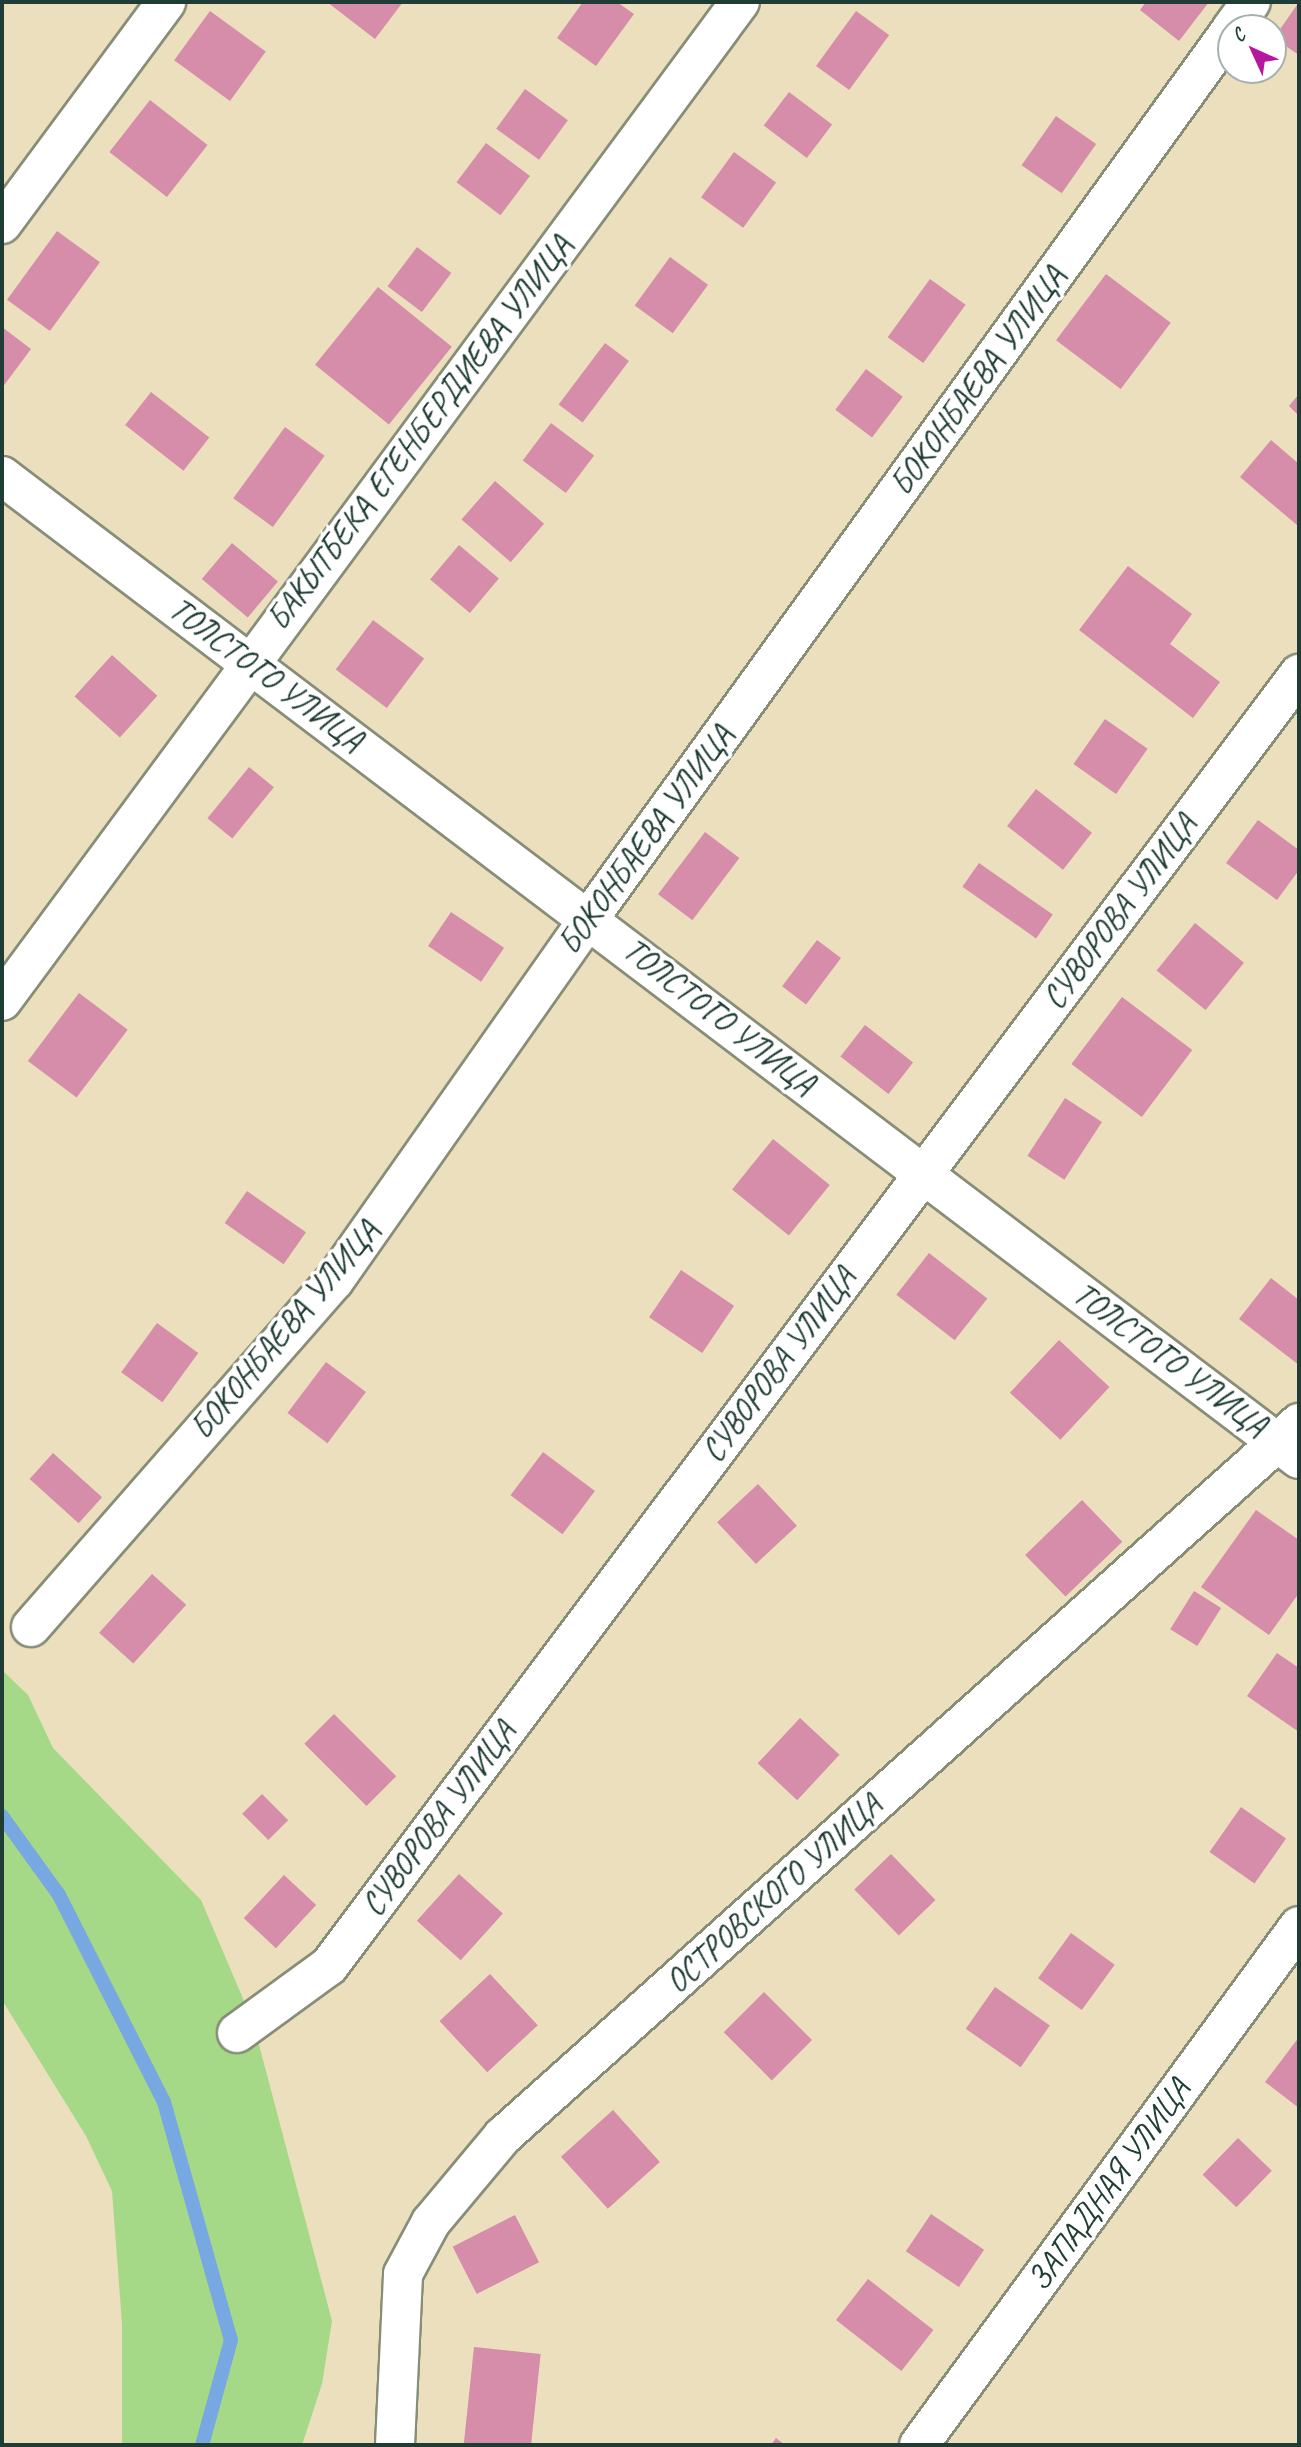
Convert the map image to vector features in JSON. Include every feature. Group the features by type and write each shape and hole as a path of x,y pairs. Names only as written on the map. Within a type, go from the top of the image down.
{"street":[{"path":"2,225 166,2"},
{"name":"БАКЫТБЕКА ЕГЕНБЕРДИЕВА УЛИЦА","path":"2,1001 740,2"},
{"name":"БОКОНБАЕВА УЛИЦА","path":"31,1627 334,1281 590,917 1217,50"},
{"name":"ТОЛСТОГО УЛИЦА","path":"2,476 590,917 922,1173 1293,1442"},
{"name":"СУВОРОВА УЛИЦА","path":"237,2033 329,1966 1299,674"},
{"name":"ОСТРОВСКОГО УЛИЦА","path":"395,2445 403,2274 431,2222 503,2136 1293,1442"},
{"name":"ЗАПАДНАЯ УЛИЦА","path":"919,2445 1299,1926"}],"green space":[{"path":"2,1670 28,1695 53,1748 201,1900 253,2022 332,2321 322,2384 302,2445 122,2445 122,2324 112,2191 86,2136 2,2000"}],"building":[{"path":"327,2 403,2 375,39"},
{"path":"583,2 617,2 634,14 596,66 557,38"},
{"path":"1146,2 1209,2 1179,41 1140,10"},
{"path":"1299,2 1299,55 1287,47 1287,19"},
{"path":"210,11 266,52 230,101 174,60"},
{"path":"856,11 889,35 849,90 816,66"},
{"path":"525,89 568,120 539,160 496,129"},
{"path":"789,92 832,124 807,158 764,126"},
{"path":"150,100 208,145 167,197 109,152"},
{"path":"1056,116 1096,144 1062,193 1022,165"},
{"path":"486,143 530,176 500,215 457,182"},
{"path":"734,152 776,183 743,228 701,197"},
{"path":"57,231 100,262 50,331 7,300"},
{"path":"417,247 451,273 422,312 388,286"},
{"path":"670,257 708,285 673,333 635,306"},
{"path":"1106,274 1171,323 1121,389 1056,340"},
{"path":"930,279 966,305 923,363 888,337"},
{"path":"378,287 452,347 389,425 315,365"},
{"path":"2,327 31,349 2,388"},
{"path":"605,343 629,361 583,423 559,404"},
{"path":"866,369 903,397 872,437 835,410"},
{"path":"151,392 209,438 183,471 125,425"},
{"path":"1299,394 1299,416 1289,406"},
{"path":"551,423 594,455 566,493 523,461"},
{"path":"285,427 325,456 273,527 233,498"},
{"path":"1271,440 1299,464 1297,525 1240,477"},
{"path":"495,481 544,524 511,562 462,519"},
{"path":"232,543 278,582 248,618 202,579"},
{"path":"459,545 499,578 470,613 430,579"},
{"path":"1128,566 1192,614 1170,644 1220,682 1193,718 1079,630"},
{"path":"373,620 424,659 387,708 336,670"},
{"path":"112,655 157,696 120,737 75,697"},
{"path":"1105,719 1148,749 1116,794 1073,764"},
{"path":"249,767 274,787 232,838 207,818"},
{"path":"1036,789 1092,833 1063,870 1007,826"},
{"path":"1258,820 1299,850 1299,870 1277,900 1226,863"},
{"path":"705,832 739,858 692,920 658,894"},
{"path":"979,863 1053,915 1036,938 962,887"},
{"path":"451,912 504,948 481,982 428,946"},
{"path":"1195,923 1244,963 1206,1010 1157,970"},
{"path":"817,940 841,958 806,1004 782,986"},
{"path":"79,993 128,1030 77,1098 28,1061"},
{"path":"1122,997 1192,1050 1142,1117 1071,1064"},
{"path":"865,1025 913,1063 888,1094 840,1057"},
{"path":"1065,1098 1102,1122 1064,1180 1027,1156"},
{"path":"773,1139 830,1185 789,1235 732,1190"},
{"path":"247,1191 306,1232 284,1264 225,1223"},
{"path":"929,1253 987,1299 955,1340 896,1295"},
{"path":"681,1270 734,1306 702,1353 649,1317"},
{"path":"1271,1278 1299,1300 1299,1365 1239,1319"},
{"path":"157,1323 198,1353 162,1402 121,1372"},
{"path":"1059,1340 1109,1387 1060,1440 1010,1393"},
{"path":"326,1362 366,1392 327,1443 287,1413"},
{"path":"543,1452 595,1491 562,1534 511,1495"},
{"path":"53,1453 102,1497 79,1523 30,1479"},
{"path":"758,1484 797,1526 756,1564 717,1522"},
{"path":"1082,1500 1122,1542 1065,1597 1025,1555"},
{"path":"1256,1510 1299,1540 1299,1593 1269,1635 1201,1587"},
{"path":"152,1574 186,1605 133,1663 99,1633"},
{"path":"1194,1591 1221,1608 1197,1646 1170,1629"},
{"path":"1277,1653 1299,1668 1299,1732 1247,1696"},
{"path":"334,1714 396,1776 367,1806 304,1744"},
{"path":"800,1718 839,1755 797,1800 758,1763"},
{"path":"262,1794 288,1820 268,1840 242,1814"},
{"path":"1241,1807 1286,1839 1255,1884 1209,1852"},
{"path":"891,1854 935,1900 899,1935 854,1889"},
{"path":"459,1874 503,1913 461,1960 417,1921"},
{"path":"284,1875 316,1905 276,1948 244,1918"},
{"path":"1071,1933 1115,1965 1082,2010 1038,1978"},
{"path":"490,1974 538,2025 487,2072 440,2021"},
{"path":"995,1987 1050,2025 1021,2067 966,2029"},
{"path":"764,1992 812,2040 772,2080 724,2032"},
{"path":"1299,2037 1299,2108 1265,2082"},
{"path":"613,2110 660,2162 608,2209 561,2157"},
{"path":"1238,2138 1272,2171 1236,2207 1203,2175"},
{"path":"931,2214 984,2250 959,2287 906,2251"},
{"path":"515,2215 539,2262 477,2294 453,2247"},
{"path":"868,2279 933,2330 901,2371 836,2320"},
{"path":"474,2347 541,2354 531,2445 464,2445"},
{"path":"776,2438 785,2445 771,2445"}],"waterway":[{"path":"2,1816 59,1895 164,2102 231,2340 202,2445"}]}
